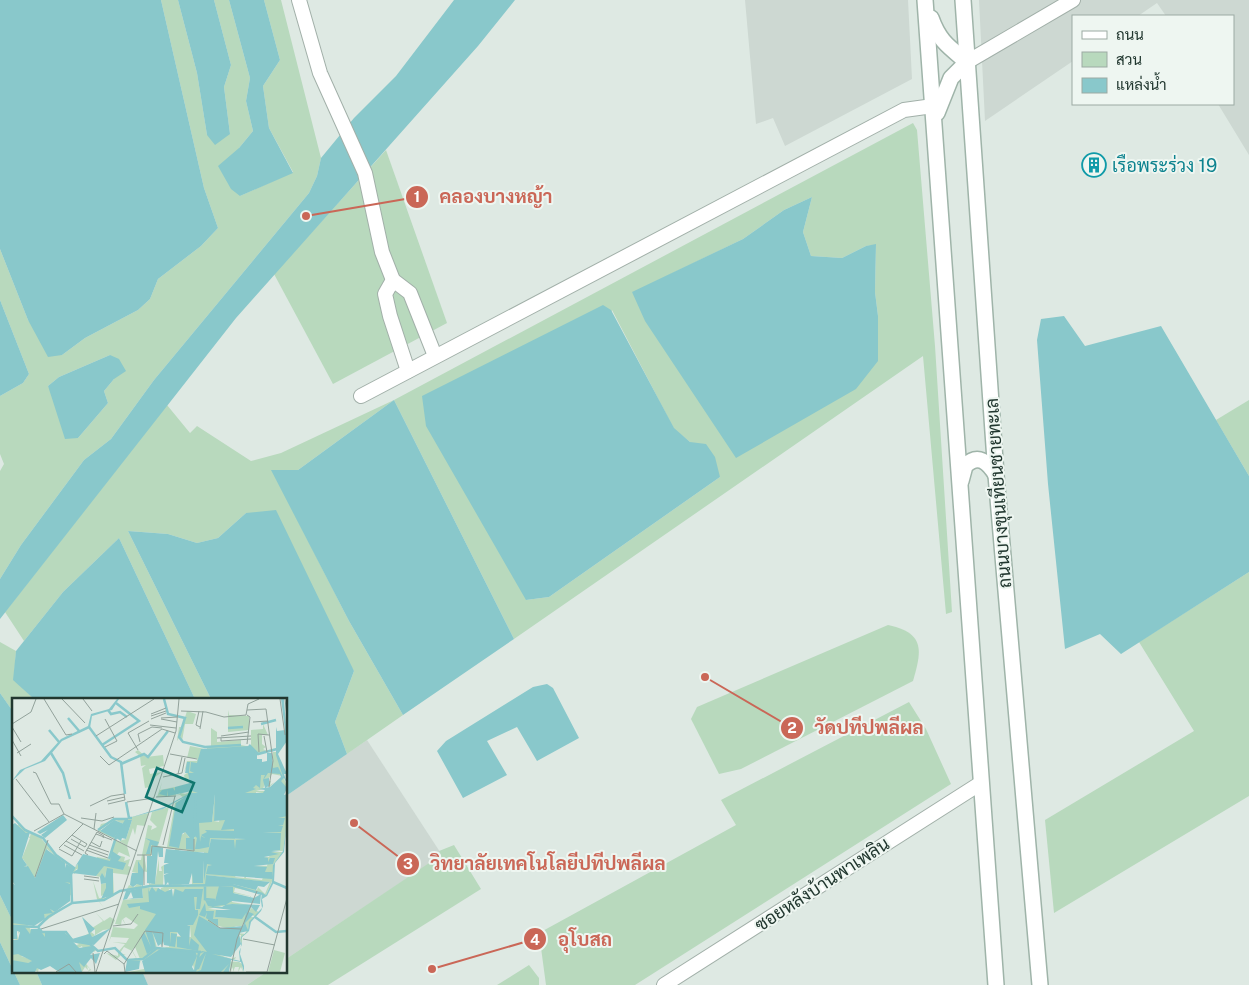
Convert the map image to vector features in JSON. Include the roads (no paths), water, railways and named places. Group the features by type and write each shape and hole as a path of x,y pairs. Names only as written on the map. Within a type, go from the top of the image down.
{"main road":[{"path":"925,0 936,33 943,43 967,62 951,78 934,122"},
{"name":"ถนนบางขุนเทียนชายทะเล","path":"925,0 996,985"},
{"name":"ถนนบางขุนเทียนชายทะเล","path":"963,0 996,475 1040,985"},
{"path":"960,482 965,466 976,460 982,459 989,464 996,475"}],"street":[{"path":"299,0 320,73 365,173 382,252 393,280 410,293 435,356"},
{"path":"967,62 1073,0"},
{"path":"361,396 904,110 933,106"},
{"path":"393,280 385,294 390,316 408,371"},
{"name":"ซอยหลังบ้านพาเพลิน","path":"664,985 981,783"}],"water":[{"path":"0,0 161,0 204,188 218,228 201,246 158,279 150,299 138,310 85,338 62,355 48,357 28,320 0,249"},
{"path":"178,0 214,0 231,65 224,87 230,134 215,145 207,135 197,73"},
{"path":"229,0 264,0 280,60 263,86 269,128 293,173 240,196 231,189 218,166 239,148 253,131 246,101 250,78"},
{"path":"454,0 515,0 478,46 236,318 0,619 0,579 21,545 84,460 111,439 154,380 309,193 317,176 321,158 354,118 396,76"},
{"path":"812,197 803,232 811,256 842,258 866,246 876,244 875,292 878,316 878,361 856,389 736,458 645,321 632,292 743,239 784,210"},
{"path":"0,300 29,374 23,383 0,396"},
{"path":"603,305 611,310 674,428 690,442 706,444 715,457 720,477 549,597 526,600 426,426 422,396"},
{"path":"1064,316 1085,346 1161,326 1249,476 1249,572 1121,654 1100,634 1065,649 1048,484 1037,340 1041,319"},
{"path":"110,355 119,359 126,371 114,379 104,391 108,403 78,438 65,439 48,386 59,377"},
{"path":"394,400 514,639 403,715 349,621 271,470 298,470"},
{"path":"276,510 354,671 335,722 347,754 288,795 288,698 211,698 128,531 168,534 197,543 218,538 246,513"},
{"path":"119,538 195,698 33,698 13,680 16,651 63,592"},
{"path":"547,684 553,688 579,738 537,761 517,727 487,741 507,775 463,798 437,751 446,741 533,687"},
{"path":"0,693 12,710 12,920 0,895"},
{"path":"0,942 12,968 12,972 14,972 20,985 0,985"},
{"path":"36,972 142,972 148,985 42,985"}],"place":[{"name":"เรือพระร่วง 19","path":"1094,165"},
{"name":"คลองบางหญ้า","path":"306,216"},
{"name":"วัดปทีปพลีผล","path":"705,677"},
{"name":"วิทยาลัยเทคโนโลยีปทีปพลีผล","path":"354,823"},
{"name":"อุโบสถ","path":"432,969"}]}
